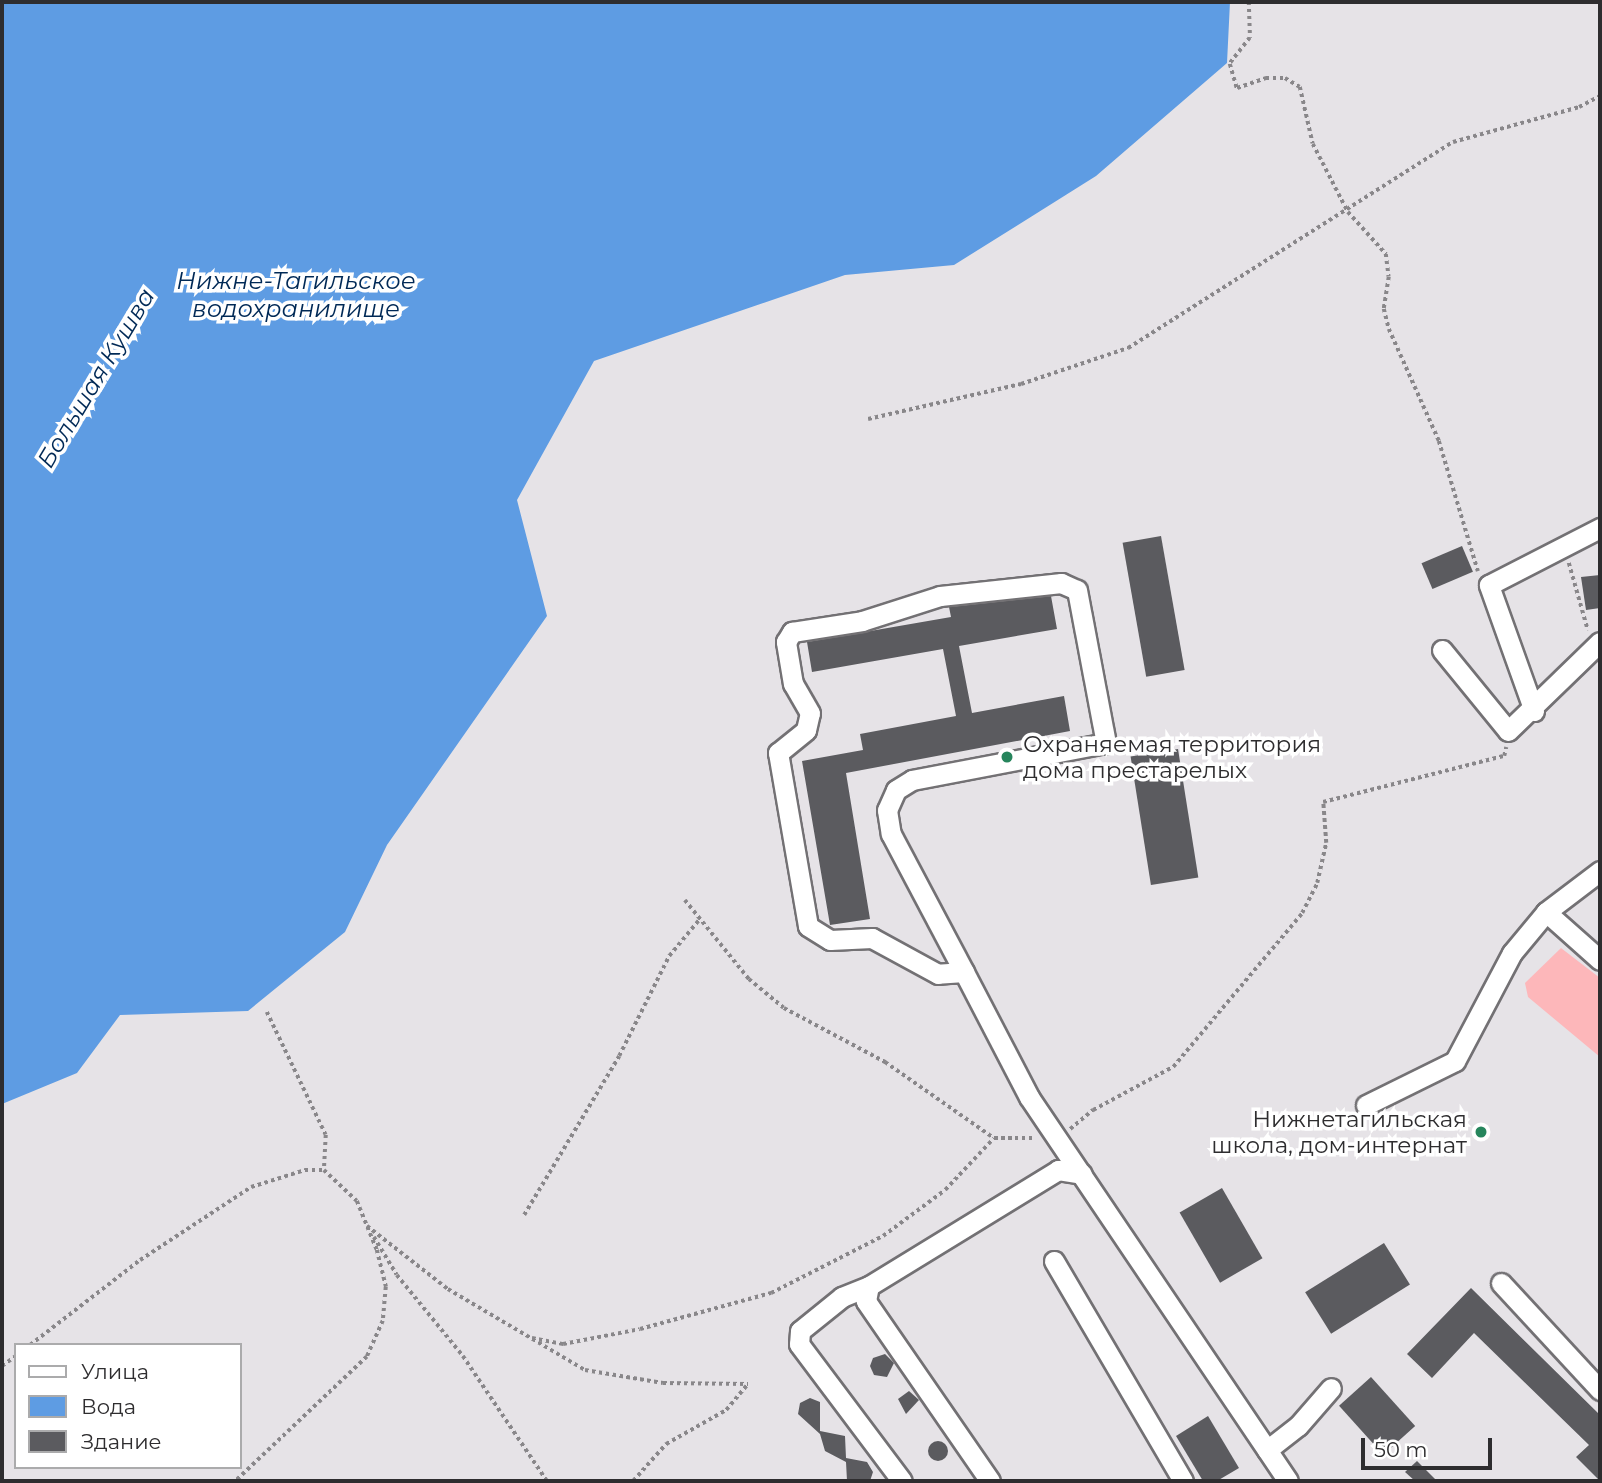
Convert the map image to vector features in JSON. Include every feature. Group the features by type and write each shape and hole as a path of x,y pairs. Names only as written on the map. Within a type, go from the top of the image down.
{"street":[{"path":"1534,711 1489,585 1600,528"},
{"path":"964,972 938,975 872,938 830,940 808,926 778,753 806,730 810,713 793,684 786,642 792,632 862,621 940,596 1061,583 1077,590 1106,743 912,780 897,790 887,810 891,834 964,972 1029,1097 1288,1481"},
{"path":"1442,650 1507,732 1534,711 1597,644"},
{"path":"1366,1105 1455,1061 1512,953 1546,912 1600,871"},
{"path":"1546,912 1600,960"},
{"path":"902,1481 799,1344 800,1331 842,1297 869,1286 1058,1170 1082,1174"},
{"path":"1054,1261 1183,1481"},
{"path":"1501,1283 1600,1390"},
{"path":"869,1286 866,1301 990,1481"},
{"path":"1268,1450 1298,1426 1331,1388"}],"path":[{"path":"1249,2 1250,38 1230,64 1237,88 1266,78 1285,78 1300,87 1313,144 1348,212 1386,254 1389,277 1384,309 1389,329 1439,441 1478,573 1489,585"},
{"path":"868,419 1021,384 1128,348 1348,212 1454,142 1579,107 1600,96"},
{"path":"1563,545 1597,644"},
{"path":"685,900 749,979 784,1008 886,1062 994,1138 1059,1139 1093,1110 1173,1067 1302,913 1317,883 1326,843 1323,802 1504,756 1507,732"},
{"path":"524,1215 619,1056 669,956 699,920"},
{"path":"267,1012 326,1135 324,1170"},
{"path":"532,1338 563,1344 771,1293 883,1236 945,1189 994,1138"},
{"path":"33,1343 141,1260 251,1187 305,1170 324,1170 357,1202 367,1226 386,1287 383,1321 367,1357 236,1481"},
{"path":"367,1226 448,1289 585,1370 663,1383 748,1384 726,1410 666,1444 633,1481"},
{"path":"367,1226 397,1275 463,1356 547,1481"}],"shaded area":[{"path":"1561,948 1600,978 1600,1057 1528,997 1525,983"}],"water":[{"name":"Нижне-Тагильское водохранилище","path":"2,2 1230,2 1227,63 1096,176 954,265 845,275 594,361 517,500 547,616 387,845 345,932 248,1011 120,1015 77,1073 2,1104"}],"building":[{"path":"1161,536 1185,670 1146,677 1123,543"},
{"path":"1462,546 1473,572 1432,589 1421,563"},
{"path":"1600,575 1600,608 1586,610 1581,577"},
{"path":"1051,596 1057,629 959,646 972,713 1064,696 1070,731 846,773 870,919 830,925 802,761 863,750 860,734 956,716 943,649 812,672 807,642 951,617 949,607"},
{"path":"1178,749 1198,877 1151,885 1131,757"},
{"path":"1222,1188 1262,1258 1220,1283 1180,1212"},
{"path":"1384,1243 1410,1285 1331,1334 1305,1292"},
{"path":"1471,1288 1600,1415 1600,1481 1576,1457 1589,1445 1474,1333 1432,1378 1407,1354"},
{"path":"885,1354 894,1363 887,1377 874,1375 870,1366 873,1358"},
{"path":"1371,1377 1415,1426 1383,1455 1339,1406"},
{"path":"909,1391 919,1400 906,1414 898,1399"},
{"path":"810,1398 820,1402 820,1431 845,1436 846,1458 867,1462 873,1472 870,1481 847,1481 846,1462 825,1451 820,1434 798,1414 800,1403"},
{"path":"1208,1416 1239,1468 1217,1481 1203,1481 1176,1436"},
{"path":"938,1441 945,1444 948,1451 945,1458 938,1461 931,1458 928,1451 931,1444"},
{"path":"1417,1461 1437,1481 1415,1481 1405,1472"}],"place":[{"name":"Охраняемая территория дома престарелых","path":"1007,757"},
{"name":"Нижнетагильская школа, дом-интернат","path":"1481,1132"}],"water label":[{"name":"Большая Кушва","path":"96,378"}]}
